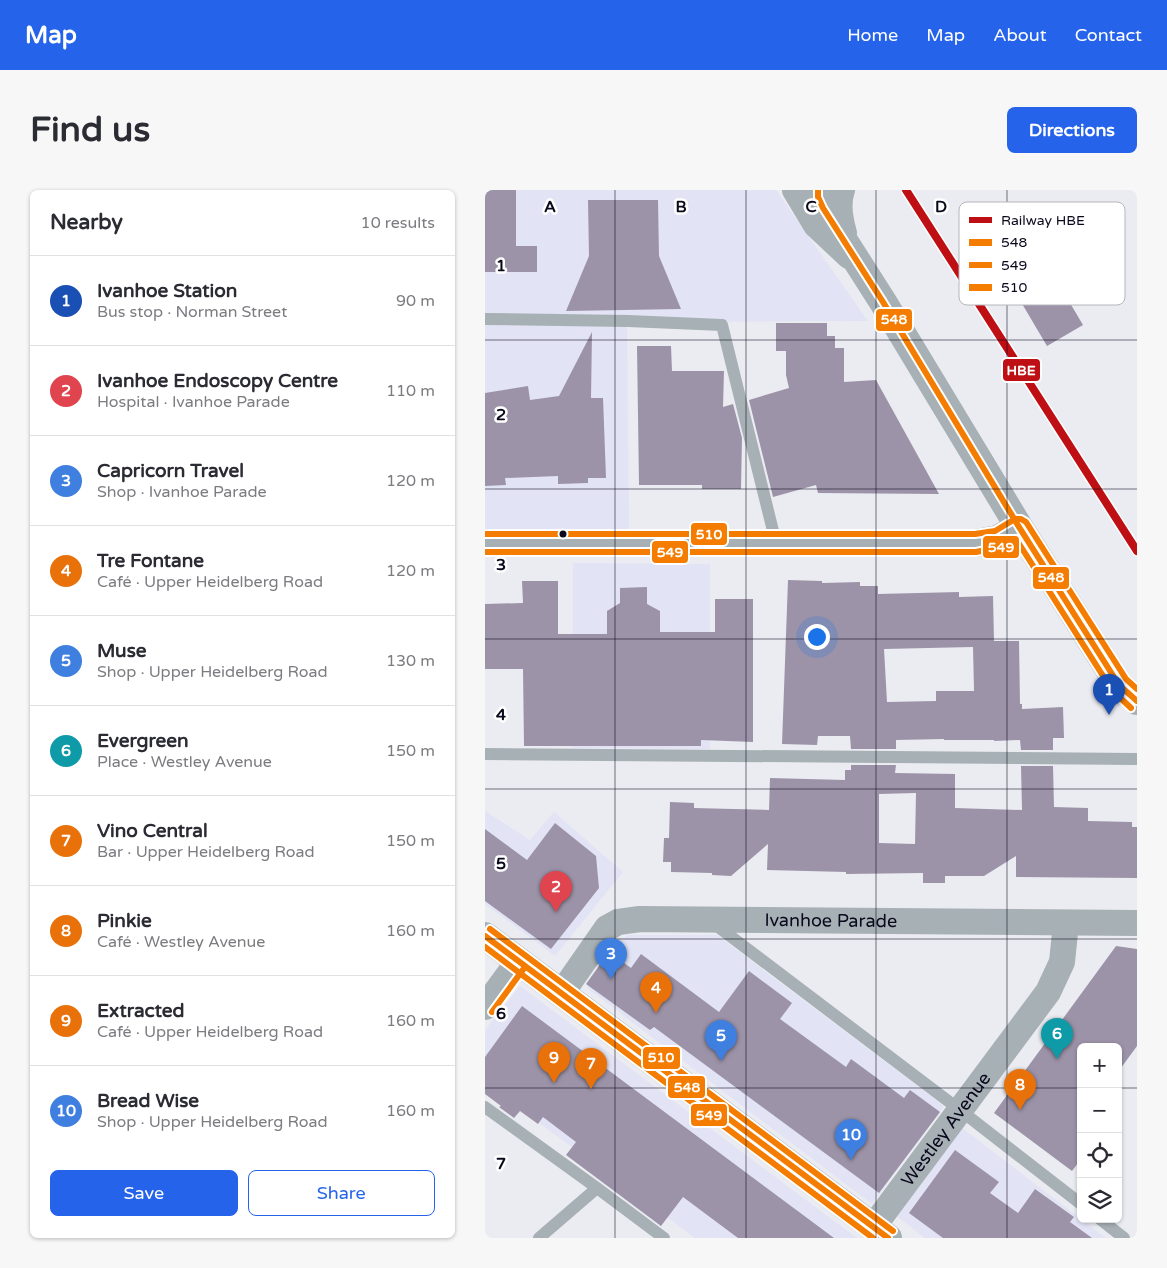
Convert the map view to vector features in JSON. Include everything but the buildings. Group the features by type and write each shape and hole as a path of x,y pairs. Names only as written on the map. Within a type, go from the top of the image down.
{"main road":[{"path":"485,936 880,1233"}],"street":[{"path":"795,190 815,225 830,240 855,258"},
{"path":"819,190 820,204 1019,527 1119,686 1137,701"},
{"path":"841,190 838,200 839,218 843,233 855,258"},
{"path":"485,542 983,542 1002,538 1019,527"},
{"name":"Ivanhoe Parade","path":"561,994 607,928 618,922 640,919 1137,923"},
{"name":"Westley Avenue","path":"880,1233 960,1110 1048,992 1062,962 1066,923"},
{"path":"485,1007 518,962"}],"lane":[{"path":"485,319 628,321 722,325 776,542"},
{"path":"485,754 1137,759"},
{"path":"709,920 1077,1201"},
{"path":"485,1107 664,1238"},
{"path":"539,1238 597,1188"},
{"path":"1105,1223 1124,1238"}],"shaded area":[{"path":"485,190 776,190 868,321 627,322 629,529 485,529"},
{"path":"573,563 710,564 710,749 572,748"},
{"path":"485,811 530,840 554,812 623,872 555,956 485,904"},
{"path":"628,935 717,935 944,1106 872,1204 587,988 616,945"},
{"path":"520,986 857,1238 695,1238 485,1083 485,1030"},
{"path":"957,1124 1077,1216 1077,1223 1086,1223 1106,1238 925,1238 891,1212"}],"rail line":[{"name":"HBE","path":"906,190 959,273"},
{"name":"HBE","path":"980,305 1137,551"}],"transit line":[{"name":"548","path":"818,190 818,197 823,208 883,302 1019,527 1119,685 1137,701"},
{"name":"510","path":"485,534 975,534 995,531 1015,519 1021,519 1026,522 1126,679 1137,689"},
{"name":"549","path":"485,552 976,552 1001,547 1016,539 1112,690 1131,708"},
{"name":"510","path":"490,929 893,1231"},
{"name":"548","path":"485,936 888,1238"},
{"name":"549","path":"485,947 873,1238"},
{"name":"549","path":"492,1012 525,967"}],"place":[{"name":"Ivanhoe Station","path":"1109,715"},
{"name":"Ivanhoe Endoscopy Centre","path":"556,912"},
{"name":"Capricorn Travel","path":"611,979"},
{"name":"Tre Fontane","path":"656,1013"},
{"name":"Evergreen","path":"1057,1059"},
{"name":"Muse","path":"721,1061"},
{"name":"Extracted","path":"554,1083"},
{"name":"Vino Central","path":"591,1089"},
{"name":"Pinkie","path":"1020,1110"},
{"name":"Bread Wise","path":"851,1160"}]}
